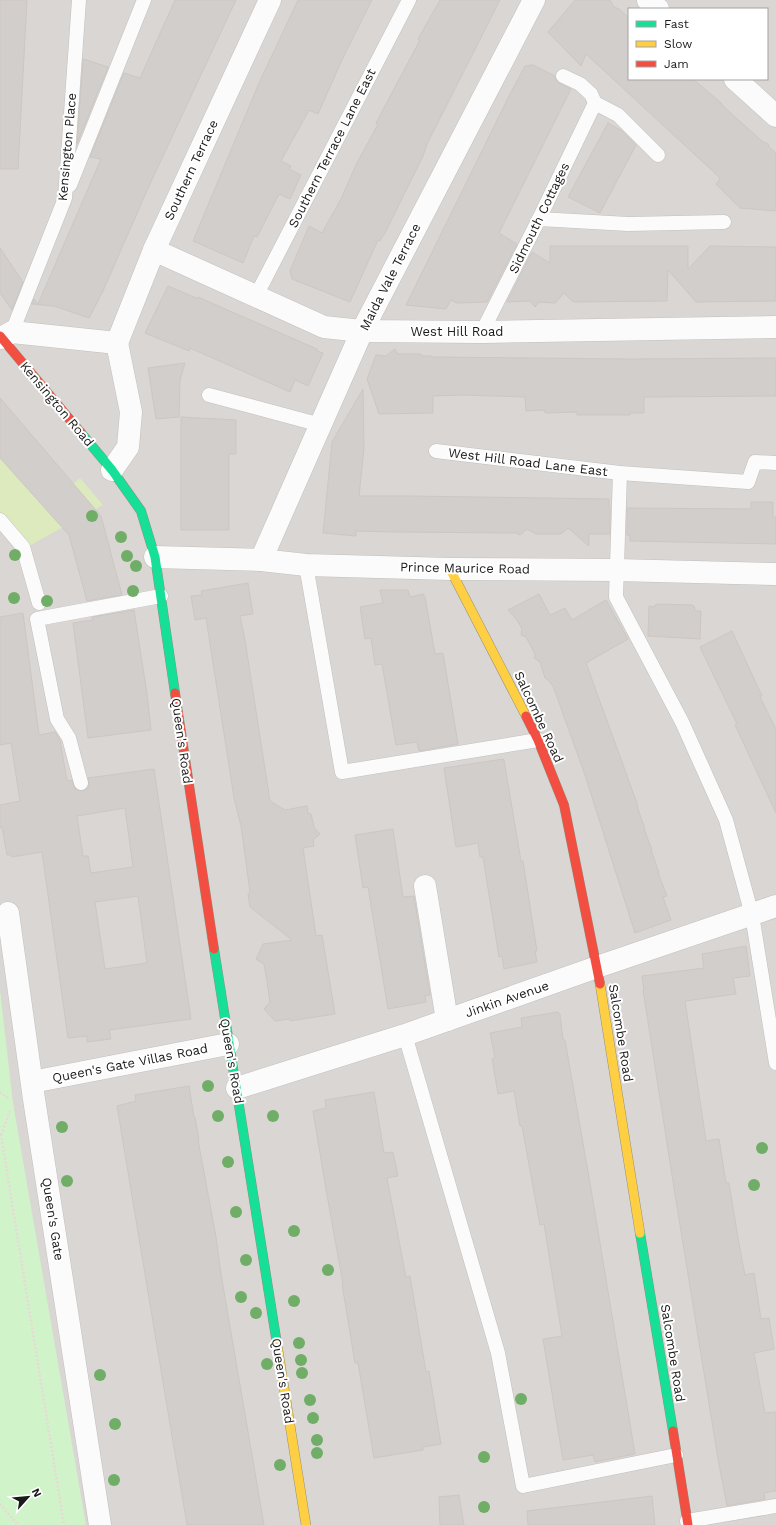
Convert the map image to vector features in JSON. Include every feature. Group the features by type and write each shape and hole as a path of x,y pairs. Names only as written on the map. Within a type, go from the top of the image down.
{"street":[{"name":"Southern Terrace","path":"117,343 154,250 270,0"},
{"name":"Maida Vale Terrace","path":"262,560 362,331 534,0"},
{"path":"648,0 657,8"},
{"path":"736,80 776,116"},
{"name":"West Hill Road","path":"154,250 324,327 362,331 482,332 776,327"},
{"path":"4,335 117,343 131,412 128,446 112,470"},
{"name":"Kensington Road","path":"4,335 112,470 141,511 155,557"},
{"name":"Prince Maurice Road","path":"155,557 262,560 306,565 450,569 616,570 774,579"},
{"name":"Queen's Road","path":"155,557 228,1044 237,1088 306,1525"},
{"name":"Salcombe Road","path":"450,569 538,740 564,805 597,967 687,1523"},
{"path":"425,886 447,1020"},
{"name":"Jinkin Avenue","path":"237,1088 447,1020 776,906"},
{"name":"Queen's Gate","path":"8,913 32,1082 100,1525"},
{"name":"Queen's Gate Villas Road","path":"32,1082 228,1044"}],"lane":[{"name":"Kensington Place","path":"4,335 65,198 79,0"},
{"path":"65,198 144,0"},
{"name":"Southern Terrace Lane East","path":"256,296 409,0"},
{"path":"563,76 580,84 591,94 596,103 618,115 658,155"},
{"name":"Sidmouth Cottages","path":"482,332 596,103"},
{"path":"539,219 628,224 724,222"},
{"path":"209,395 321,425"},
{"name":"West Hill Road Lane East","path":"436,451 620,473 748,482 755,462 776,463"},
{"name":"West Hill Road Lane East","path":"620,473 616,597 682,722 726,820 752,915 776,1063"},
{"path":"0,520 23,547 39,603"},
{"path":"306,565 342,772 538,740"},
{"path":"81,783 68,738 57,719 37,619 161,596"},
{"path":"405,1034 498,1353 523,1486 676,1455"},
{"path":"687,1523 776,1506"}],"path":[{"path":"11,1109 1,1135 64,1525"},
{"path":"0,1504 18,1525"}],"shaded area":[{"path":"0,0 776,0 776,1525 0,1525"}],"green space":[{"path":"0,457 73,484 80,478 103,505 27,547 0,516"},
{"path":"0,990 13,1103 86,1525 0,1525"}],"building":[{"path":"0,0 27,0 18,169 0,169"},
{"path":"175,0 236,0 149,186 103,291 89,318 54,306 32,304 34,299 38,304 101,159 90,157 124,73 140,78"},
{"path":"298,0 372,0 341,62 318,114 309,110 281,161 291,166 289,169 301,175 290,199 279,194 257,237 254,236 243,263 193,241 259,83"},
{"path":"440,0 500,0 427,144 423,156 384,235 380,241 378,240 350,302 292,279 290,271 309,226 322,233 342,197 356,165 378,124 376,123 420,40 418,39"},
{"path":"575,0 610,0 614,7 619,9 628,17 628,80 694,80 763,142 768,144 769,147 776,153 776,211 740,208 716,184 720,179 718,176 586,54 581,66 548,32"},
{"path":"83,59 108,67 77,144"},
{"path":"533,65 555,76 559,83 571,89 499,233 517,244 487,302 457,303 451,300 446,309 406,305 510,94 525,66"},
{"path":"608,123 622,131 636,145 600,213 568,197"},
{"path":"550,246 688,246 688,269 710,246 776,247 776,301 696,302 668,270 667,301 573,302 564,293 555,303 539,302 535,307 530,301 507,302 532,252 550,263"},
{"path":"0,248 23,282 12,310 0,293"},
{"path":"168,286 196,298 198,297 323,353 308,386 295,380 290,392 190,348 189,351 145,333"},
{"path":"395,349 398,354 421,354 422,356 432,357 631,359 776,358 776,396 644,397 644,413 630,413 630,415 577,415 577,412 545,413 545,410 526,411 525,397 462,395 433,396 433,413 379,414 367,379 376,355 386,356"},
{"path":"185,363 180,380 179,417 156,419 148,368"},
{"path":"363,389 364,448 359,496 609,499 610,534 589,534 589,546 568,528 561,534 536,534 527,529 520,535 516,533 356,531 356,536 323,533 332,442"},
{"path":"0,398 101,516 122,595 87,601 69,535 0,458"},
{"path":"181,417 236,420 236,454 229,454 229,530 181,530"},
{"path":"751,502 773,502 773,517 776,517 776,544 630,541 630,535 627,535 627,508 751,509"},
{"path":"248,583 253,614 240,616 270,801 285,810 307,806 308,813 311,814 314,827 320,834 313,840 314,846 303,848 316,936 322,935 335,1014 290,1021 290,1019 275,1021 264,1009 270,1002 267,981 264,964 256,959 263,944 292,940 250,907 248,894 250,892 241,826 234,798 206,618 195,620 191,596 202,595 201,591"},
{"path":"380,590 408,590 410,597 424,594 435,654 443,653 458,744 419,751 417,742 396,745 382,664 375,665 371,638 365,639 360,607 383,603"},
{"path":"539,594 550,615 565,608 572,620 606,600 628,639 586,663 638,806 658,873 667,896 663,897 671,920 635,933 585,775 553,686 545,678 540,662 534,658 535,654 526,637 521,635 522,629 517,620 508,610"},
{"path":"657,604 692,605 694,606 695,611 701,611 700,639 648,636 649,606 655,607"},
{"path":"134,610 151,730 88,738 73,623 93,620 92,617"},
{"path":"23,613 39,735 55,732 60,740 67,781 72,780 75,789 83,791 87,789 89,786 88,778 154,769 191,1019 109,1030 111,1039 87,1042 87,1036 68,1038 42,852 12,857 11,855 7,855 2,827 0,828 0,805 20,801 11,743 0,745 0,617","holes":["125,808 133,867 91,873 88,856 83,856 77,816","138,896 147,963 105,969 95,902"]},
{"path":"732,631 762,696 760,697 776,729 776,813 735,725 737,724 700,647"},
{"path":"503,759 521,861 523,861 537,951 535,951 537,962 504,969 502,956 499,957 483,857 480,857 478,843 456,847 444,768"},
{"path":"393,829 403,897 414,896 430,995 425,996 426,1002 388,1009 368,887 363,888 355,835"},
{"path":"746,946 750,976 733,978 736,994 685,1001 706,1141 719,1139 726,1183 729,1183 745,1275 754,1273 761,1319 769,1318 774,1349 754,1353 765,1413 776,1412 776,1491 764,1493 765,1499 727,1506 674,1188 642,976 704,968 702,954"},
{"path":"558,1012 560,1014 563,1040 565,1040 635,1454 595,1462 593,1455 563,1460 543,1339 562,1336 544,1224 540,1225 514,1091 498,1094 492,1059 495,1058 490,1033 522,1027 521,1018"},
{"path":"189,1086 264,1525 187,1525 117,1106 136,1101 135,1095"},
{"path":"374,1092 384,1153 393,1152 398,1176 387,1178 406,1277 410,1276 426,1372 429,1371 441,1444 423,1447 423,1450 374,1458 358,1363 355,1363 313,1111 326,1108 325,1100"},
{"path":"459,1495 464,1525 440,1525 439,1497"},
{"path":"652,1496 655,1525 528,1525 527,1511"}],"traffic: fast":[{"path":"81,433 112,470 141,511 155,557 175,693"},
{"path":"214,949 277,1344"},
{"path":"640,1233 673,1431"}],"traffic: slow":[{"path":"450,569 526,716"},
{"path":"600,984 640,1233"},
{"path":"277,1344 306,1525"}],"traffic: jam":[{"path":"0,336 81,433"},
{"path":"175,693 214,949"},
{"path":"526,716 538,740 564,805 600,984"},
{"path":"673,1431 688,1525"}]}
